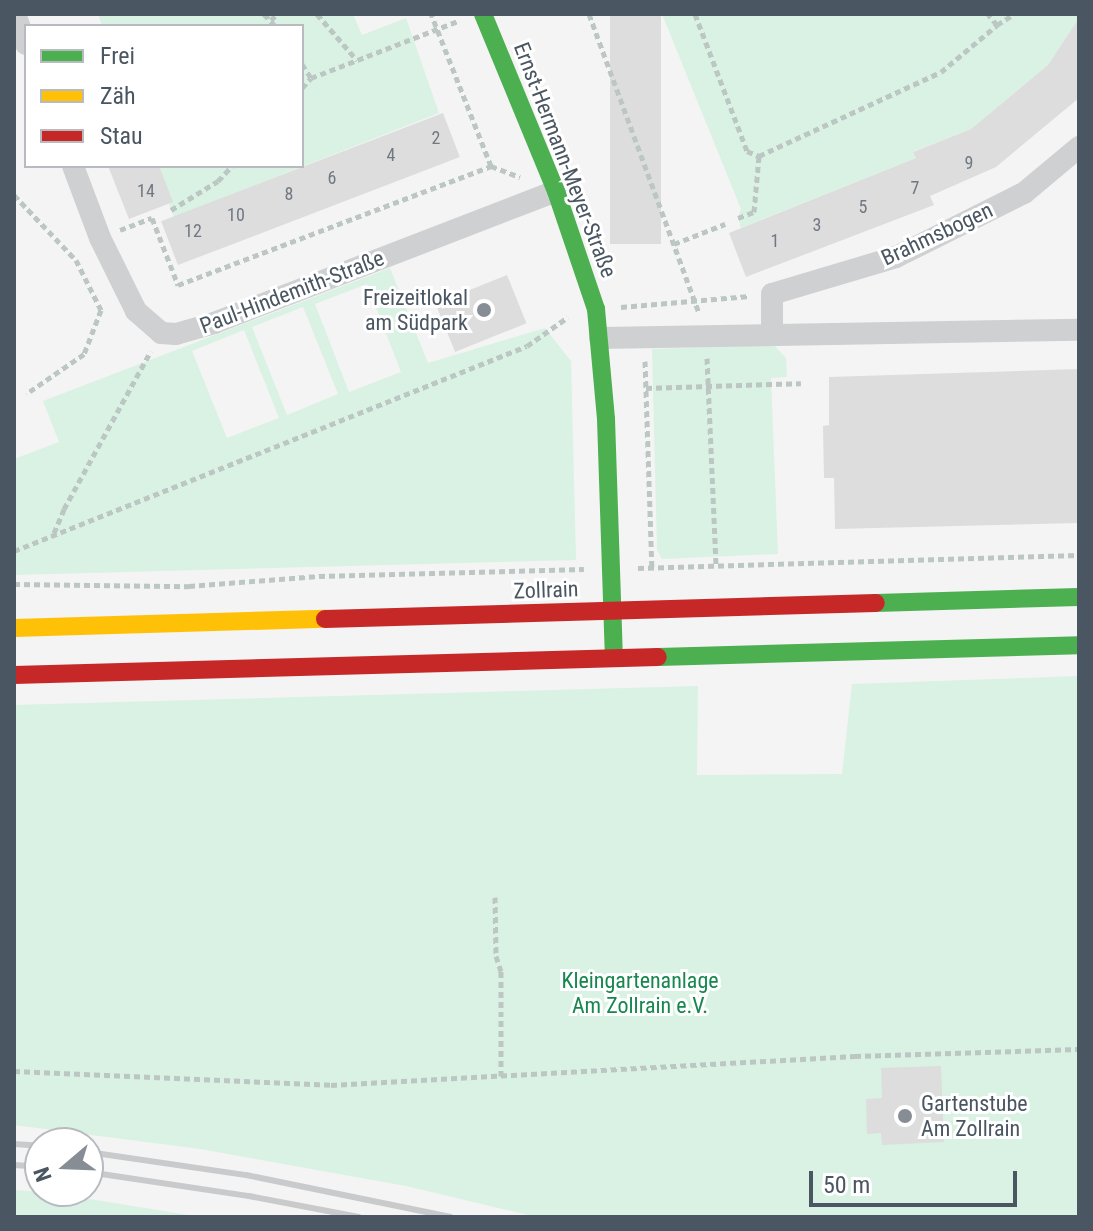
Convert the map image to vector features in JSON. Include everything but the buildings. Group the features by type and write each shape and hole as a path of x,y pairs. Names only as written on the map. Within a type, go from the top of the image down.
{"main road":[{"name":"Ernst-Hermann-Meyer-Straße","path":"483,14 556,191 596,309 600,338 614,658"},
{"name":"Zollrain","path":"14,628 1079,597"},
{"path":"14,675 1079,645"}],"street":[{"path":"15,14 24,39"},
{"name":"Brahmsbogen","path":"772,294 896,257 1024,193 1079,147"},
{"path":"74,168 100,238 136,311 161,333"},
{"name":"Paul-Hindemith-Straße","path":"161,333 176,334 214,323 556,191"},
{"path":"772,294 772,334"},
{"path":"600,338 1079,330"}],"path":[{"path":"264,14 274,24"},
{"path":"271,20 277,14"},
{"path":"317,14 357,60"},
{"path":"100,238 155,216 178,285 491,166 431,14"},
{"path":"589,14 706,334 716,565"},
{"path":"695,14 747,151 759,156 941,72 1014,14"},
{"path":"988,14 997,25"},
{"path":"304,86 311,78 464,19"},
{"path":"304,67 311,78"},
{"path":"738,218 754,212 759,156"},
{"path":"171,210 218,181 230,168"},
{"path":"14,195 76,260 101,310 84,354 26,394"},
{"path":"674,244 725,224"},
{"path":"14,551 513,352 545,336 567,317 596,309 772,294"},
{"path":"54,534 64,509 161,333"},
{"path":"644,335 652,568"},
{"path":"646,388 801,383"},
{"path":"14,584 189,586 319,576 1079,555"},
{"path":"495,897 496,956 501,971 501,1076"},
{"path":"14,1071 331,1085 855,1056 1079,1049"}],"green space":[{"path":"98,14 353,14 362,35 406,18 439,113 304,166 304,24 101,24"},
{"path":"662,14 1079,14 1079,18 1048,65 971,129 914,151 916,158 741,228 738,218 741,209"},
{"path":"155,168 299,168 174,217"},
{"path":"390,268 428,363 545,328 571,361 576,560 14,575 14,459 59,442 43,401","holes":["367,284 401,372 349,392 315,304","303,307 338,394 287,415 252,327","244,330 279,418 227,438 192,351"]},
{"path":"774,345 786,358 787,377 771,378 778,554 662,559 657,550 652,349"},
{"name":"Kleingartenanlage Am Zollrain e.V.","path":"1079,676 1079,1217 536,1217 406,1186 200,1149 104,1137 104,1127 14,1125 14,705 698,686 697,775 842,774 852,684"},
{"path":"14,1190 24,1191 24,1207 104,1207 104,1201 201,1217 14,1217"}],"railway":[{"path":"14,1144 24,1145"},
{"path":"104,1154 246,1175 451,1217"},
{"path":"14,1165 24,1166"},
{"path":"104,1174 249,1196 359,1217"}],"traffic: fast":[{"path":"483,14 556,191 596,309 606,419 614,658"},
{"path":"876,603 1079,597"},
{"path":"658,657 1079,645"}],"traffic: slow":[{"path":"14,628 325,619"}],"traffic: jam":[{"path":"325,619 876,603"},
{"path":"14,675 658,657"}],"place":[{"name":"Freizeitlokal am Südpark","path":"484,310"},
{"name":"Gartenstube Am Zollrain","path":"905,1116"}]}
